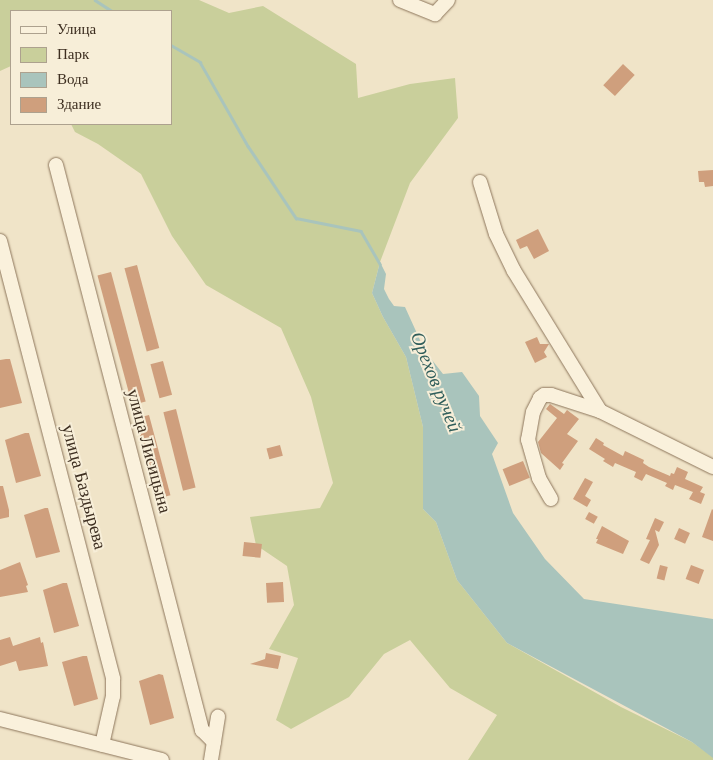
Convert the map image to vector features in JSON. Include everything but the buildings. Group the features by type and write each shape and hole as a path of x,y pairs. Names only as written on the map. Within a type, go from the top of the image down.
{"street":[{"path":"400,0 435,14 448,0"},
{"name":"улица Лисицына","path":"56,165 202,730 214,742"},
{"path":"480,182 496,234 514,271 600,411"},
{"name":"улица Баздырева","path":"0,241 113,678 113,696 102,745"},
{"path":"551,499 539,478 528,440 533,412 540,398 551,395 600,411 713,467"},
{"path":"211,760 218,717"},
{"path":"0,719 162,760"}],"green space":[{"path":"0,0 199,0 229,13 263,6 356,64 358,98 410,84 455,78 458,118 410,183 380,262 372,293 383,317 406,357 423,427 423,509 436,522 457,580 507,643 621,707 692,742 713,757 713,760 468,760 497,715 450,688 410,640 384,654 349,697 291,729 276,720 298,658 269,649 294,605 287,566 256,545 250,517 320,508 333,483 311,397 281,328 206,285 172,236 141,174 98,144 75,132 72,125 172,125 172,10 10,10 10,66 0,71"}],"water":[{"path":"380,262 386,274 384,289 389,299 394,306 405,307 425,351 443,374 462,372 479,396 480,416 498,443 492,454 513,513 545,559 584,599 713,619 713,758 692,742 507,643 457,580 436,522 423,509 423,427 406,357 383,317 372,293"}],"waterway":[{"name":"Орехов ручей","path":"95,0 110,10"},
{"name":"Орехов ручей","path":"172,46 200,62 248,146 296,218 361,231 380,264"}]}
